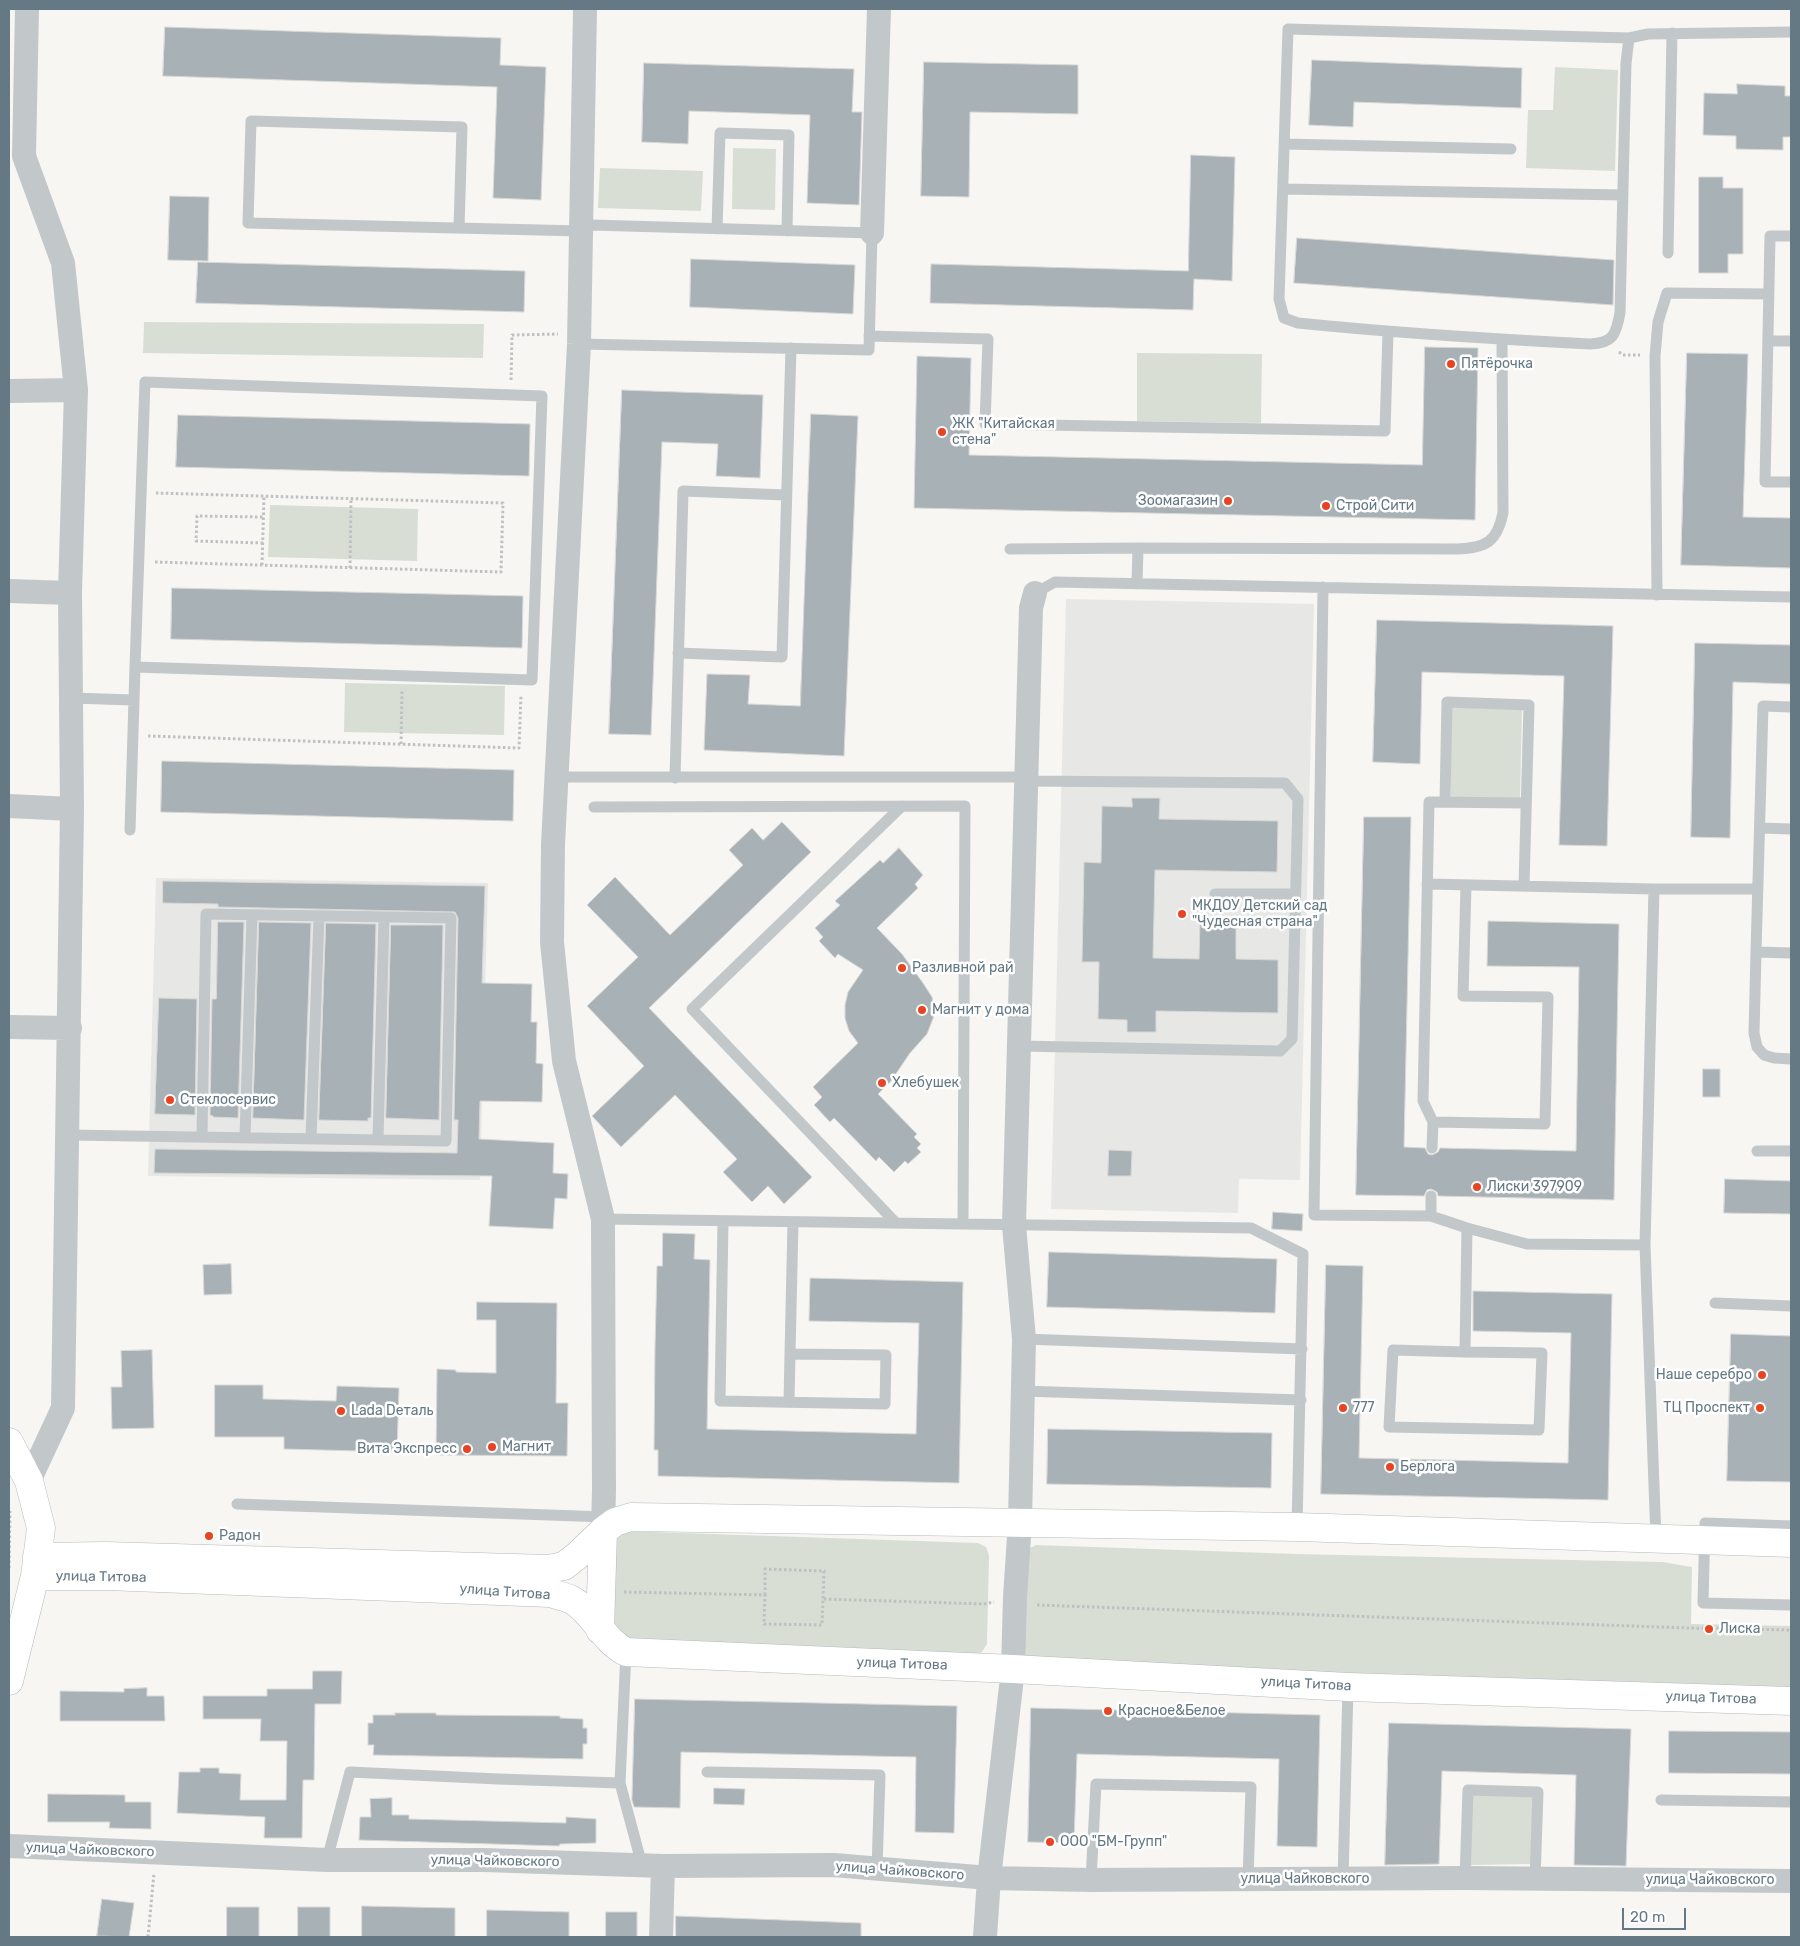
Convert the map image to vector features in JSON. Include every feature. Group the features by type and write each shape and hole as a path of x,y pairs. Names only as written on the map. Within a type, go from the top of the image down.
{"street":[{"path":"27,9 16,154 62,263 76,390 70,593 72,809 63,1408 29,1481"},
{"path":"585,9 579,339 558,777 553,844 552,942 564,1061 603,1220 604,1489 600,1630"},
{"path":"872,233 879,9"},
{"path":"9,391 76,390"},
{"path":"9,591 70,593"},
{"path":"985,1937 989,1878 1013,1669 1014,1597 1020,1522 1024,1339 1014,1225 1031,608 1035,593"},
{"path":"9,806 72,809"},
{"path":"9,1027 70,1028"},
{"path":"9,1442 29,1481 41,1528 36,1567 9,1681"},
{"path":"604,1489 609,1499 619,1511 631,1517"},
{"name":"улица Титова","path":"36,1567 106,1556 548,1569 564,1566 578,1555 603,1524 631,1517 1297,1527 1791,1543"},
{"name":"улица Титова","path":"36,1567 106,1576 550,1592 573,1600 613,1644 626,1652 1013,1669 1348,1687 1791,1701"},
{"name":"улица Чайковского","path":"9,1846 327,1860 484,1860 652,1865 834,1866 989,1878 1091,1880 1465,1878 1791,1881"},
{"path":"652,1865 661,1937"}],"lane":[{"path":"1629,38 1626,63 1620,314 1618,326 1610,339 1604,343 1590,344 1502,340 1298,323 1284,318 1279,299 1288,29 1629,38 1648,34 1672,33 1791,32"},
{"path":"1668,253 1672,33"},
{"path":"459,228 462,126 251,121 248,223 581,231 591,225 872,233 869,350 579,339"},
{"path":"717,229 720,133 789,135 787,231"},
{"path":"1285,144 1511,149"},
{"path":"1283,189 1623,195"},
{"path":"1791,236 1770,236 1765,482 1791,482"},
{"path":"1657,595 1655,356 1658,322 1667,293 1768,294"},
{"path":"869,336 988,338 985,424 1385,431 1388,332"},
{"path":"1010,549 1457,549 1483,545 1494,538 1500,528 1503,513 1502,340"},
{"path":"1768,341 1791,341"},
{"path":"678,653 782,657 791,348"},
{"path":"130,830 135,667 142,492 145,382 542,396 532,680 135,667"},
{"path":"675,778 683,491 786,495"},
{"path":"1137,584 1138,548"},
{"path":"1035,593 1055,582 1791,597"},
{"path":"1323,587 1314,1215 1431,1216 1527,1244 1645,1245"},
{"path":"71,698 134,700"},
{"path":"1445,802 1447,702 1529,705 1524,886"},
{"path":"1791,707 1763,706 1754,1033 1757,1047 1764,1056 1791,1059"},
{"path":"558,777 1026,779 1285,783 1298,799 1292,1039 1280,1051 1019,1046"},
{"path":"1432,1148 1433,1122 1423,1102 1429,802 1526,803"},
{"path":"896,1223 692,1009 902,806"},
{"path":"594,807 965,806 963,1223"},
{"path":"1760,828 1791,829"},
{"path":"1427,884 1654,889 1758,889"},
{"path":"1433,1122 1545,1124 1548,997 1463,996 1466,885"},
{"path":"1654,889 1645,1245 1656,1539"},
{"path":"1214,894 1296,894"},
{"path":"68,1134 446,1141 450,918 206,914 202,1136"},
{"path":"245,1137 252,915"},
{"path":"311,1138 319,916"},
{"path":"378,1140 384,917"},
{"path":"1756,952 1791,952"},
{"path":"1757,1151 1791,1151"},
{"path":"1431,1196 1431,1216"},
{"path":"603,1220 1251,1228 1303,1254 1297,1527"},
{"path":"723,1221 720,1401 885,1404 886,1355 790,1354"},
{"path":"789,1402 793,1222"},
{"path":"1465,1352 1467,1228"},
{"path":"1715,1303 1791,1306"},
{"path":"1024,1339 1302,1349"},
{"path":"1392,1350 1465,1352 1542,1354 1538,1430 1389,1427 1392,1350"},
{"path":"1022,1391 1301,1400"},
{"path":"237,1504 603,1524"},
{"path":"1791,1526 1705,1523 1703,1603 1791,1605"},
{"path":"626,1652 620,1783 652,1865"},
{"path":"1343,1880 1348,1687"},
{"path":"327,1860 350,1772 620,1783"},
{"path":"707,1772 880,1775 877,1869"},
{"path":"1091,1880 1096,1784 1251,1787 1248,1880"},
{"path":"1465,1878 1468,1790 1538,1792 1535,1879"},
{"path":"1661,1800 1791,1802"}],"path":[{"path":"511,395 512,335 579,339"},
{"path":"139,562 501,572 503,503 142,492"},
{"path":"262,565 264,496"},
{"path":"350,568 352,499"},
{"path":"263,517 197,516 196,540 263,543"},
{"path":"400,744 402,676"},
{"path":"133,735 519,748 522,680"},
{"path":"9,1568 10,1505"},
{"path":"766,1569 824,1570 823,1599 822,1625 764,1624 766,1569"},
{"path":"616,1591 765,1595"},
{"path":"823,1599 984,1604"},
{"path":"1036,1605 1791,1630"},
{"path":"148,1937 156,1852"}],"shaded area":[{"path":"1555,67 1618,70 1615,171 1526,168 1528,110 1553,110"},
{"path":"733,148 776,149 775,210 732,209"},
{"path":"600,168 703,171 701,211 598,208"},
{"path":"144,322 484,324 483,358 143,353"},
{"path":"1137,353 1262,354 1261,423 1137,421"},
{"path":"270,505 418,509 417,561 268,557"},
{"name":"МКДОУ Детский сад \"Чудесная страна\"","path":"1066,599 1314,604 1300,1180 1239,1179 1238,1213 1051,1209"},
{"path":"345,683 505,686 504,735 344,732"},
{"path":"1451,707 1522,710 1520,798 1451,798"},
{"path":"156,878 488,883 480,1180 148,1176"},
{"path":"623,1531 978,1543 986,1547 989,1555 987,1644 982,1652 970,1659 634,1642 610,1628 608,1538"},
{"path":"1036,1545 1296,1554 1663,1562 1692,1567 1691,1624 1791,1626 1791,1694 1028,1664 1021,1649 1028,1549"},
{"path":"1472,1795 1534,1796 1532,1864 1469,1865"}],"building":[{"path":"165,27 501,38 500,65 546,67 541,200 493,198 497,87 163,76"},
{"path":"1312,60 1522,68 1521,108 1354,102 1353,127 1309,125"},
{"path":"924,62 1078,65 1078,114 970,112 969,197 921,196"},
{"path":"644,63 854,69 852,112 862,112 859,205 807,203 810,115 689,111 688,144 642,142"},
{"path":"1737,84 1785,86 1785,96 1791,96 1791,137 1783,137 1783,150 1736,149 1736,136 1703,135 1704,93 1737,94"},
{"path":"1191,155 1235,157 1232,281 1194,279 1193,310 930,303 931,264 1188,271"},
{"path":"1699,177 1723,177 1723,188 1743,188 1743,254 1728,254 1728,273 1699,273"},
{"path":"170,196 209,197 208,261 168,260"},
{"path":"1297,238 1614,260 1613,305 1294,283"},
{"path":"691,259 855,265 853,314 690,307"},
{"path":"198,262 525,271 524,312 196,303"},
{"name":"ЖК \"Китайская стена\"","path":"1425,347 1478,348 1475,520 914,508 917,356 971,358 969,455 1422,465"},
{"path":"1687,353 1748,354 1743,517 1791,518 1791,568 1681,565"},
{"path":"622,390 763,395 760,478 716,476 718,444 662,442 651,735 609,734"},
{"path":"811,414 858,416 844,756 704,750 707,674 750,675 748,704 800,706"},
{"path":"178,415 530,424 529,476 176,467"},
{"path":"172,588 523,596 522,648 171,639"},
{"path":"1377,620 1613,626 1607,846 1559,845 1564,676 1422,672 1420,764 1373,762"},
{"path":"1695,643 1791,645 1791,684 1733,682 1730,838 1691,837"},
{"path":"162,761 514,770 513,821 161,812"},
{"path":"1132,798 1160,798 1159,819 1278,821 1277,872 1155,870 1153,958 1199,959 1200,921 1236,922 1236,959 1278,960 1278,1013 1156,1011 1156,1032 1127,1032 1127,1020 1098,1019 1099,962 1082,962 1084,862 1101,863 1102,806 1132,807"},
{"path":"1364,817 1411,817 1404,1147 1425,1148 1428,1154 1432,1155 1438,1152 1440,1148 1576,1151 1579,967 1487,966 1488,921 1619,924 1614,1200 1438,1196 1437,1192 1431,1189 1427,1190 1424,1196 1356,1195"},
{"path":"782,822 811,852 649,1008 812,1177 784,1204 768,1186 752,1202 723,1172 737,1159 675,1095 621,1147 592,1116 644,1066 587,1006 638,957 587,905 615,877 670,935 743,865 729,850 752,828 763,840"},
{"path":"899,848 923,875 915,884 918,888 877,928 902,954 923,983 932,997 934,1016 927,1034 910,1053 891,1081 878,1094 917,1134 914,1137 921,1144 917,1148 921,1152 908,1164 905,1161 894,1172 879,1157 876,1161 834,1118 830,1122 814,1105 822,1097 813,1087 858,1043 849,1031 845,1018 845,1005 848,992 863,970 838,954 835,958 819,941 823,937 815,928 840,905 835,901 880,860 883,863"},
{"path":"163,881 485,886 482,983 532,984 531,1022 537,1022 536,1063 543,1064 542,1102 480,1101 479,1139 554,1143 553,1173 568,1174 567,1199 555,1198 553,1229 489,1226 492,1176 154,1173 155,1149 457,1153 458,1120 454,1120 458,918 455,912 218,907 218,904 163,903"},
{"path":"218,922 244,922 238,1118 213,1117 210,1115 212,999 216,999"},
{"path":"259,922 311,923 304,1120 253,1118"},
{"path":"326,923 376,924 371,1118 368,1118 368,1121 319,1120"},
{"path":"391,925 443,925 439,1120 386,1118"},
{"path":"159,998 197,999 195,1115 155,1114"},
{"path":"1703,1069 1720,1069 1720,1097 1703,1097"},
{"path":"1109,1150 1132,1151 1131,1176 1108,1176"},
{"path":"1725,1179 1791,1181 1791,1214 1724,1213"},
{"path":"1273,1212 1303,1214 1302,1231 1272,1229"},
{"path":"663,1233 695,1234 694,1259 710,1260 707,1429 916,1434 919,1323 809,1321 810,1278 963,1282 959,1483 658,1476 658,1450 654,1450 655,1347 657,1266 662,1266"},
{"path":"1049,1252 1277,1259 1275,1313 1047,1307"},
{"path":"231,1264 232,1294 204,1295 203,1265"},
{"path":"1326,1265 1363,1266 1359,1458 1568,1463 1571,1333 1473,1331 1473,1291 1612,1294 1608,1500 1321,1494"},
{"path":"477,1302 557,1303 556,1403 568,1403 567,1456 436,1455 437,1369 456,1370 456,1372 496,1373 496,1320 477,1320"},
{"name":"ТЦ Проспект","path":"1731,1334 1791,1336 1791,1482 1727,1481"},
{"path":"152,1350 154,1428 112,1429 111,1387 122,1387 121,1351"},
{"path":"215,1385 263,1385 263,1399 336,1401 337,1386 399,1388 397,1452 284,1449 284,1437 215,1437"},
{"path":"1048,1429 1272,1433 1271,1488 1047,1484"},
{"path":"313,1671 342,1671 341,1704 315,1704 314,1780 303,1780 302,1838 264,1838 265,1817 177,1813 179,1772 200,1772 200,1768 219,1768 219,1773 241,1774 240,1800 286,1800 287,1741 260,1741 261,1719 203,1719 203,1696 267,1696 267,1689 312,1689"},
{"path":"147,1688 147,1696 164,1696 165,1721 60,1721 60,1691 124,1692 124,1689"},
{"path":"635,1699 957,1706 954,1833 915,1832 916,1757 681,1752 680,1808 634,1807 632,1800"},
{"path":"1031,1708 1320,1715 1317,1847 1277,1846 1279,1759 1077,1754 1074,1843 1028,1842"},
{"path":"395,1713 560,1716 560,1718 583,1719 583,1728 587,1728 587,1744 583,1744 583,1759 373,1755 374,1745 368,1745 368,1723 373,1723 373,1715 395,1715"},
{"path":"1389,1723 1631,1729 1626,1866 1574,1865 1576,1775 1442,1771 1439,1864 1385,1865"},
{"path":"1669,1731 1791,1732 1791,1774 1669,1773"},
{"path":"714,1788 745,1789 744,1805 714,1804"},
{"path":"48,1794 125,1795 125,1802 151,1802 151,1829 109,1828 110,1822 48,1822"},
{"path":"392,1798 392,1815 409,1815 409,1819 566,1823 566,1817 596,1819 596,1843 560,1844 559,1846 359,1840 360,1817 371,1817 370,1799"},
{"path":"102,1899 134,1903 129,1937 97,1936"},
{"path":"362,1906 455,1908 455,1937 362,1937"},
{"path":"227,1907 259,1907 259,1937 227,1937"},
{"path":"298,1907 330,1907 330,1937 298,1937"},
{"path":"487,1910 569,1912 569,1937 487,1937"},
{"path":"606,1912 637,1912 637,1937 606,1937"},
{"path":"676,1916 861,1923 861,1937 676,1937"}],"place":[{"name":"Пятёрочка","path":"1451,364"},
{"name":"ЖК \"Китайская стена\"","path":"942,432"},
{"name":"Зоомагазин","path":"1228,501"},
{"name":"Строй Сити","path":"1326,506"},
{"name":"МКДОУ Детский сад \"Чудесная страна\"","path":"1182,914"},
{"name":"Разливной рай","path":"902,968"},
{"name":"Магнит у дома","path":"922,1010"},
{"name":"Хлебушек","path":"882,1083"},
{"name":"Стеклосервис","path":"170,1100"},
{"name":"Лиски 397909","path":"1477,1187"},
{"name":"Наше серебро","path":"1762,1375"},
{"name":"777","path":"1343,1408"},
{"name":"ТЦ Проспект","path":"1760,1408"},
{"name":"Lada Dеталь","path":"341,1411"},
{"name":"Магнит","path":"492,1447"},
{"name":"Вита Экспресс","path":"467,1449"},
{"name":"Берлога","path":"1390,1467"},
{"name":"Радон","path":"209,1536"},
{"name":"Лиска","path":"1709,1629"},
{"name":"Красное&Белое","path":"1108,1711"},
{"name":"ООО \"БМ-Групп\"","path":"1050,1842"}]}
